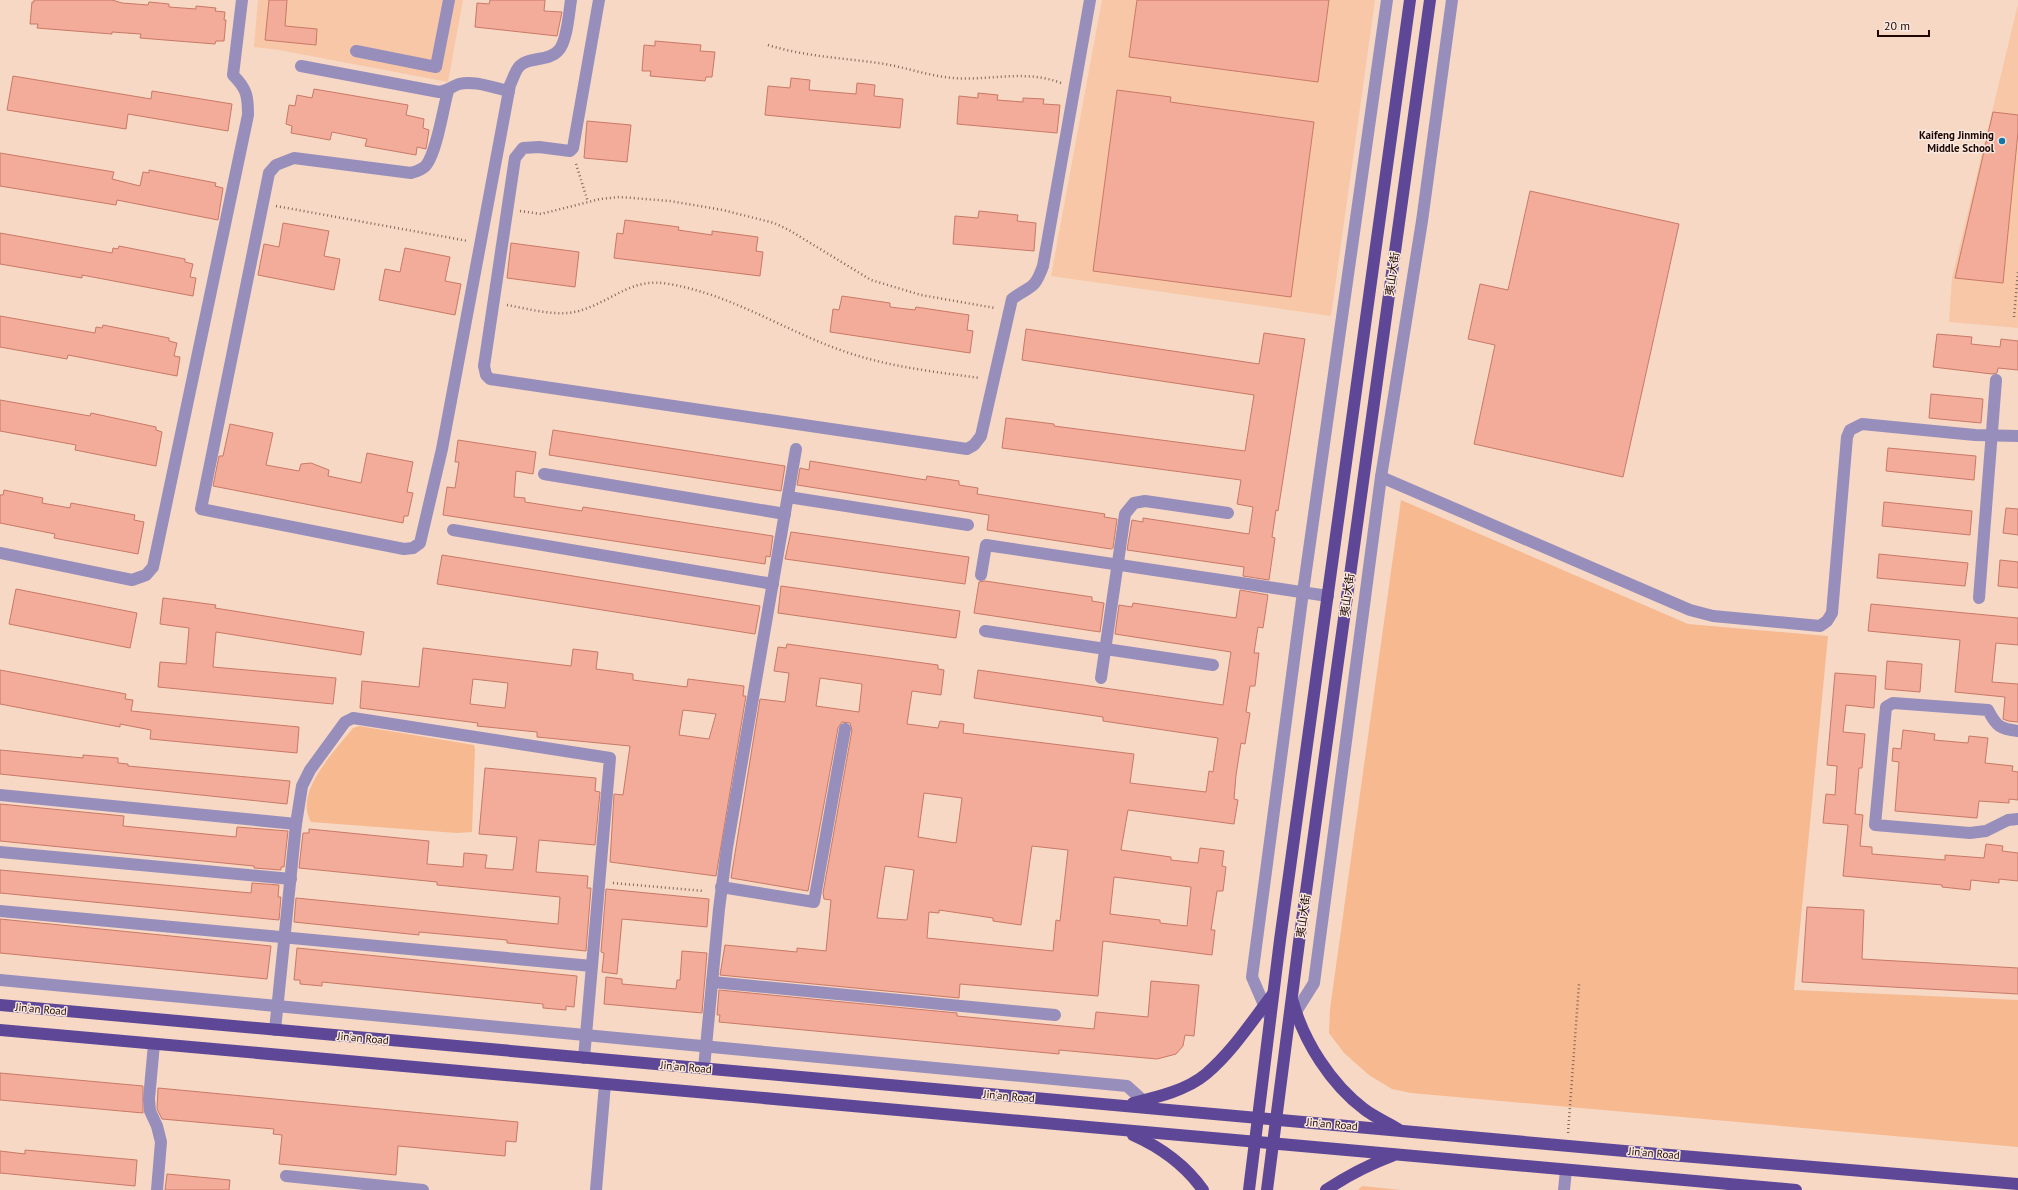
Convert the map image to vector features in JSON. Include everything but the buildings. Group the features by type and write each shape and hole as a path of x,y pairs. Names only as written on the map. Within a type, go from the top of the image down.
{"main road":[{"name":"夷山大街","path":"1249,1190 1270,1019 1410,0"},
{"name":"夷山大街","path":"1267,1190 1292,998 1430,0"},
{"path":"1147,1105 1205,1074 1231,1050 1274,993"},
{"path":"1292,998 1310,1044 1343,1091 1364,1109 1401,1131"},
{"name":"Jin'an Road","path":"0,1005 1123,1106 1147,1105 1276,1120 1567,1146 2018,1184"},
{"path":"0,1030 1796,1190"},
{"path":"1123,1130 1147,1141 1161,1150 1177,1163 1203,1190"},
{"path":"1326,1190 1371,1164 1396,1155"}],"street":[{"path":"0,553 132,580 146,575 153,567 248,115 248,96 241,83 233,75 242,0"},
{"path":"356,51 436,66 449,0"},
{"path":"448,91 432,152 427,164 420,170 411,173 294,158 276,165 269,173 261,203 201,509 404,549 412,548 420,543 442,449 509,91 519,66 528,61 548,57 559,51 564,42 572,0"},
{"path":"599,0 573,148 570,151 539,147 523,148 515,158 484,366 486,375 490,378 498,380 967,449 974,445 981,436 1012,298 1032,287 1038,279 1043,266 1090,0"},
{"path":"1270,1019 1252,977 1302,592 1387,0"},
{"path":"1289,1022 1314,983 1381,477 1422,221 1452,0"},
{"path":"301,66 439,92 448,91 458,85 469,83 509,91"},
{"path":"1979,598 1996,380"},
{"path":"1381,477 1690,610 1713,616 1820,626 1827,621 1832,613 1847,437 1850,430 1862,424 1975,435 2018,436"},
{"path":"704,1068 726,848 758,677 796,449"},
{"path":"544,474 785,514"},
{"path":"788,497 968,525"},
{"path":"1101,678 1125,514 1134,503 1145,501 1228,513"},
{"path":"453,530 773,584"},
{"path":"981,575 986,545 1328,596"},
{"path":"985,631 1213,665"},
{"path":"2018,731 2004,729 1994,721 1988,710 1893,703 1886,707 1875,825 1970,833 1986,831 2008,820 2018,819"},
{"path":"275,1030 296,824 302,786 310,770 346,722 353,718 610,758 584,1058"},
{"path":"721,887 814,902 845,729"},
{"path":"0,795 296,824"},
{"path":"0,852 291,879"},
{"path":"0,911 592,966"},
{"path":"0,980 1127,1086 1147,1105"},
{"path":"712,982 1055,1015"},
{"path":"154,1044 149,1099 150,1112 157,1126 161,1142 157,1190"},
{"path":"596,1190 605,1084"},
{"path":"1564,1190 1566,1170"},
{"path":"286,1176 420,1190"}],"path":[{"path":"768,45 804,54 885,64 952,78 971,79 1013,75 1034,76 1055,81 1074,89"},
{"path":"573,148 578,172 588,202"},
{"path":"508,209 541,214 588,202 620,197 641,197 749,216 774,223 790,230 871,280 920,295 1009,311"},
{"path":"261,203 480,243"},
{"path":"2014,317 2018,272"},
{"path":"494,303 550,312 571,313 583,310 630,287 646,283 667,283 698,290 720,298 848,353 911,368 994,380"},
{"path":"599,882 704,891"},
{"path":"1567,1146 1579,984"}],"shaded area":[{"path":"258,0 463,0 448,82 279,50 254,47"},
{"path":"1102,0 1375,0 1331,316 1051,276"},
{"name":"Kaifeng Jinming Middle School","path":"2018,4 2018,328 1949,322 1952,278"},
{"path":"1401,500 1688,624 1828,636 1794,990 2018,1000 2018,1147 1411,1093 1392,1089 1369,1075 1344,1053 1329,1033 1330,1009"},
{"path":"359,726 474,745 472,832 457,833 311,822 307,810 308,798 312,785 327,760 353,728"},
{"path":"1362,1186 1401,1190 1358,1190"}],"place":[{"name":"Kaifeng Jinming Middle School","path":"2002,141"}]}
